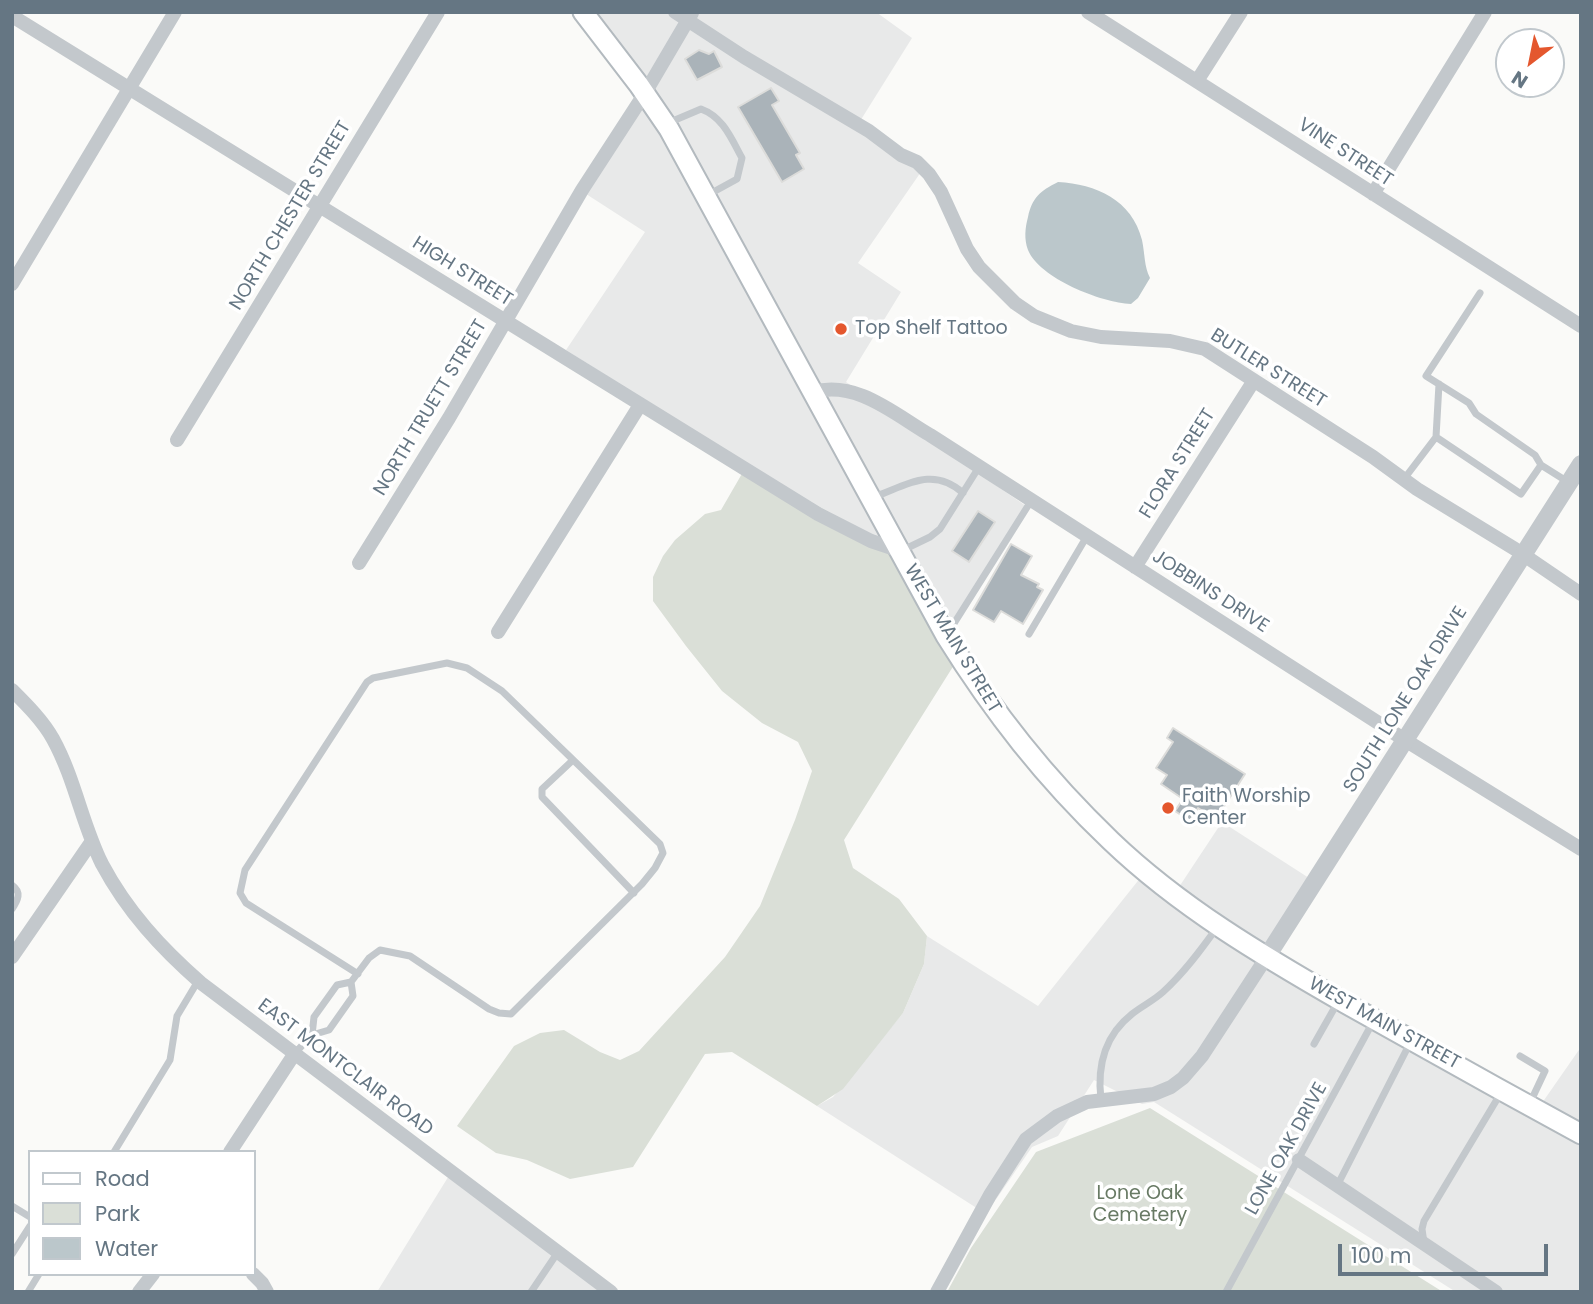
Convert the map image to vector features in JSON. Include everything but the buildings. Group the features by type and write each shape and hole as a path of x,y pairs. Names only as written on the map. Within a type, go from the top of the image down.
{"main road":[{"name":"WEST MAIN STREET","path":"583,12 666,124 946,636 995,713 1053,783 1112,843 1191,907 1266,958 1581,1134"}],"street":[{"path":"12,284 175,12"},
{"name":"NORTH CHESTER STREET","path":"177,440 438,12"},
{"name":"VINE STREET","path":"1088,12 1581,326"},
{"path":"1197,81 1241,12"},
{"path":"1373,194 1485,12"},
{"name":"NORTH TRUETT STREET","path":"359,563 449,418 582,190 645,93 685,15"},
{"name":"BUTLER STREET","path":"685,15 744,57 869,131 901,155 917,162 941,192 967,249 979,267 1015,303 1034,316 1052,325 1081,333 1191,345 1205,349 1524,554 1581,594"},
{"name":"HIGH STREET","path":"12,16 818,514 871,541 899,551"},
{"name":"FLORA STREET","path":"1135,567 1253,382"},
{"name":"JOBBINS DRIVE","path":"813,392 825,389 860,393 1581,849"},
{"path":"498,632 640,405"},
{"name":"SOUTH LONE OAK DRIVE","path":"1266,958 1581,464"},
{"name":"EAST MONTCLAIR ROAD","path":"12,690 38,717 52,738 102,863 133,914 150,935 198,981 611,1292"},
{"path":"12,957 92,841"},
{"path":"937,1292 990,1195 1026,1139 1058,1116 1087,1102 1154,1094 1183,1078 1202,1056 1266,958"},
{"path":"231,1150 295,1054"},
{"path":"1299,1160 1496,1292"},
{"path":"139,1292 151,1276"},
{"path":"255,1276 267,1292"}],"lane":[{"path":"666,124 701,109 712,113 720,120 742,158 737,179 706,197"},
{"path":"1480,293 1426,376 1469,403 1476,414 1535,455 1541,465 1569,483"},
{"path":"1404,479 1436,437 1438,384"},
{"path":"1436,437 1521,494 1541,465"},
{"path":"899,551 930,537 940,529 979,467"},
{"path":"870,498 930,478 952,483 963,493"},
{"path":"946,636 1031,501"},
{"path":"1029,634 1087,536"},
{"path":"312,1035 314,1017 337,985 351,982 358,974 369,958 380,950 410,956 489,1009 511,1014 634,893 655,868 663,853 660,844 502,691 467,668 447,663 373,678 367,682 245,870 240,893 247,903 358,974"},
{"path":"573,760 542,789 542,797 634,893"},
{"path":"12,885 19,896 12,909"},
{"path":"1101,1100 1101,1057 1116,1031 1130,1015 1155,1000 1172,983 1218,926"},
{"path":"115,1150 170,1060 177,1016 198,981"},
{"path":"295,1054 312,1035 330,1030 353,996 351,982"},
{"path":"1314,1044 1339,1000"},
{"name":"LONE OAK DRIVE","path":"1226,1292 1374,1020"},
{"path":"1337,1186 1412,1040"},
{"path":"1520,1056 1545,1071 1529,1105"},
{"path":"1425,1245 1422,1229 1424,1222 1502,1090"},
{"path":"12,1206 28,1216"},
{"path":"12,1254 28,1229"},
{"path":"531,1292 558,1252"},
{"path":"27,1292 38,1276"}],"shaded area":[{"path":"593,12 876,12 912,38 857,126 923,169 858,263 901,292 846,382 1026,506 954,624"},
{"path":"644,105 886,545 747,465 566,350 645,232 583,192"},
{"path":"1222,822 1309,878 1265,947 1179,887"},
{"path":"1141,877 1581,1143 1581,1292 1456,1292 1154,1102 1142,1104 1094,1080 1058,1136 1032,1147 986,1214 817,1106 833,1097 903,1013 924,964 927,936 1038,1006"},
{"path":"1581,1047 1581,1124 1542,1103"},
{"path":"450,1174 602,1292 377,1292"}],"green space":[{"path":"747,465 886,545 954,665 844,840 853,868 899,899 927,936 924,964 903,1013 843,1089 817,1106 732,1052 705,1054 633,1167 570,1179 527,1160 496,1153 457,1126 514,1046 540,1033 564,1030 600,1052 620,1060 639,1051 725,957 760,906 812,771 798,742 762,723 722,691 653,601 653,577 663,556 675,540 705,514 721,510"},
{"name":"Lone Oak Cemetery","path":"1150,1108 1443,1292 947,1292 971,1248 1036,1152"}],"water":[{"path":"1058,182 1099,191 1130,214 1142,240 1150,278 1138,298 1131,304 1104,299 1073,287 1045,270 1028,250 1026,229 1032,205 1042,192"}],"place":[{"name":"Top Shelf Tattoo","path":"841,329"},
{"name":"Faith Worship Center","path":"1168,808"}]}
